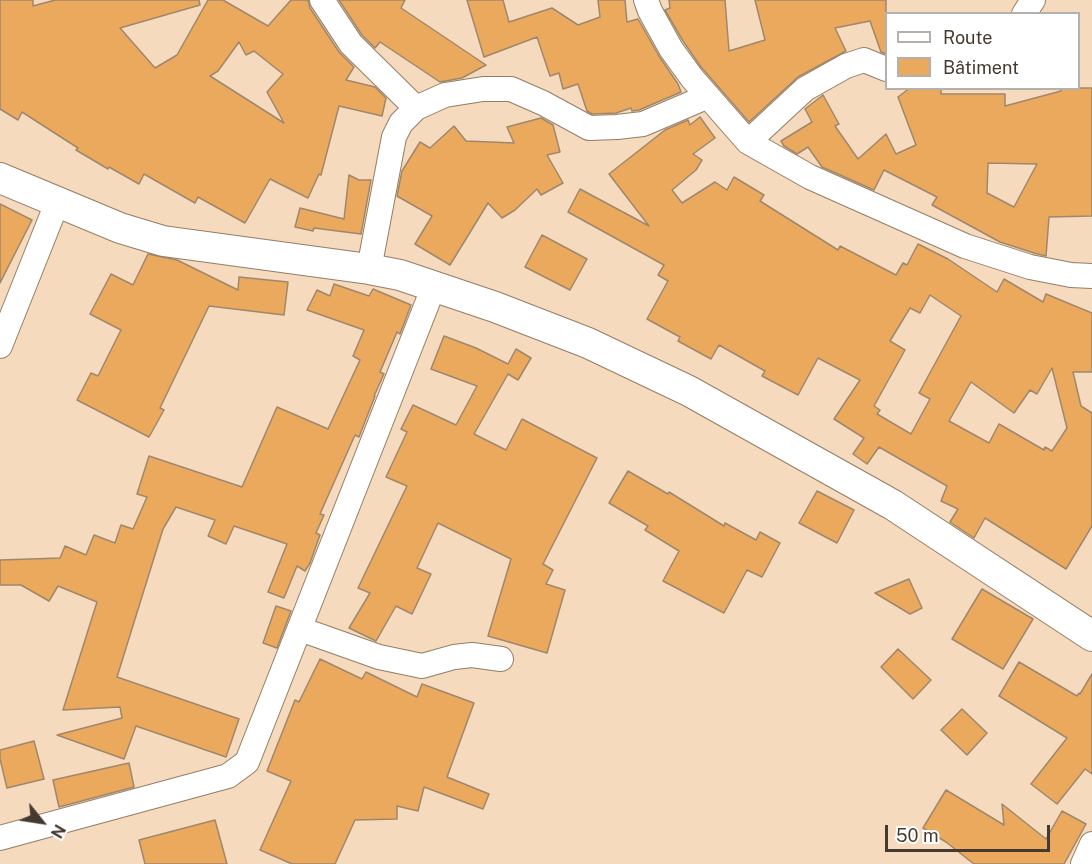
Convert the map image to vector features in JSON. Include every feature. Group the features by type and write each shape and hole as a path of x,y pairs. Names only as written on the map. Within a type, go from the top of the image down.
{"street":[{"path":"322,0 351,44 416,108"},
{"path":"646,0 671,49 706,97 748,142 810,177 965,246 1030,267 1071,275 1092,276"},
{"path":"748,142 805,89 846,66 864,60 885,69"},
{"path":"369,269 394,137 401,123 416,108 445,95 483,88 511,89 543,103 590,129 643,124 706,97"},
{"path":"0,178 120,228 163,241 400,275 495,307 588,343 700,396 893,505 1092,636"},
{"path":"0,346 57,203"},
{"path":"0,838 228,776 247,762 434,286"},
{"path":"300,629 380,657 422,666 454,657 472,655 501,659"},
{"path":"1083,864 1092,844"}],"building":[{"path":"0,0 33,0 33,6 55,0 199,0 200,5 120,28 155,68 177,55 208,0 223,0 268,26 291,0 308,0 310,8 339,52 354,67 346,80 375,87 386,98 382,116 339,106 321,175 319,174 308,198 270,179 245,223 198,197 195,203 144,174 139,184 76,150 78,148 22,112 18,120 0,109","holes":["239,42 246,55 254,51 283,74 267,92 284,123 210,76 218,71"]},
{"path":"339,0 405,0 401,8 486,65 462,78 440,82 380,42 375,48 362,35"},
{"path":"467,0 503,0 509,22 552,8 578,25 600,17 598,0 625,0 627,22 638,19 681,92 639,110 632,111 631,108 616,113 592,114 587,111 578,84 563,89 559,73 550,76 537,37 484,57"},
{"path":"669,0 725,0 729,51 765,40 755,0 886,0 885,54 881,52 870,21 835,28 846,51 798,77 749,122 701,67 665,10 670,8"},
{"path":"1092,88 1092,216 1049,217 1046,256 1000,242 932,205 937,197 884,170 874,190 822,167 808,147 797,154 784,146 781,141 812,122 805,109 823,95 839,124 835,126 858,159 886,134 896,154 916,145 898,97 907,90 941,90 941,94 1005,94 1005,106 1061,90","holes":["988,163 1037,164 1014,207 987,193"]},
{"path":"700,117 715,138 693,154 702,160 696,170 672,190 682,203 715,182 727,190 734,177 764,195 760,201 838,250 840,246 896,275 903,263 907,265 918,244 948,259 997,292 1004,279 1043,302 1046,294 1092,313 1092,372 1073,372 1081,406 1092,413 1092,526 1066,569 985,518 974,538 950,522 958,509 941,501 947,486 879,447 867,464 853,454 864,438 834,419 860,380 818,358 798,395 762,376 765,371 719,345 711,359 678,341 680,337 647,319 668,281 658,275 664,265 568,212 580,189 649,226 609,174 665,130 688,120 690,125","holes":["930,295 961,316 919,393 930,399 911,434 877,414 880,410 874,406 905,350 890,341 910,308 920,313","1052,368 1067,428 1052,451 1045,447 1044,450 999,424 989,443 949,421 971,382 1014,413 1030,390 1037,394"]},
{"path":"541,118 553,125 560,152 547,155 563,183 541,195 537,189 515,210 502,218 488,203 450,265 415,244 432,216 397,196 402,171 420,142 430,148 454,126 466,141 514,143 507,127"},
{"path":"349,175 359,180 371,180 361,234 314,228 313,231 295,227 300,208 344,219"},
{"path":"0,204 32,220 0,283"},
{"path":"542,235 587,259 570,290 525,267"},
{"path":"148,254 177,260 238,290 239,277 288,282 284,315 209,306 160,408 164,410 149,437 77,400 91,373 98,376 121,330 90,314 111,274 133,285"},
{"path":"334,284 369,296 373,289 411,305 400,334 397,332 380,372 384,374 359,437 355,435 320,514 324,515 316,533 320,535 310,563 305,571 297,566 284,598 268,592 287,544 234,526 226,544 208,536 215,520 176,507 163,529 117,677 239,719 226,757 136,726 124,759 57,735 122,718 120,707 63,710 97,602 58,586 49,601 21,585 0,585 0,560 60,558 65,546 86,555 94,535 115,543 121,525 133,529 147,497 137,494 149,456 242,487 277,407 328,429 360,360 353,356 364,330 307,310 317,290 330,296"},
{"path":"444,336 476,348 508,364 516,349 531,358 518,380 508,374 474,434 506,450 522,419 597,458 543,564 553,570 546,584 565,590 547,653 488,636 511,559 438,523 417,568 431,574 412,614 396,606 376,641 349,628 370,593 358,588 407,486 386,477 407,432 401,429 413,405 456,425 477,386 431,369"},
{"path":"628,471 668,494 669,492 724,526 725,523 756,540 760,532 780,543 762,577 747,570 724,613 663,581 679,551 645,530 648,526 609,503"},
{"path":"817,491 854,510 837,543 799,523"},
{"path":"909,579 922,608 910,614 875,593"},
{"path":"982,589 1033,619 1003,669 952,639"},
{"path":"276,606 291,611 277,648 263,643"},
{"path":"898,649 931,680 913,699 881,667"},
{"path":"320,659 362,679 366,672 417,697 422,684 474,703 447,777 489,794 483,809 424,787 418,811 397,806 397,819 355,820 335,864 292,864 260,850 291,781 267,771 295,700 299,702"},
{"path":"1019,662 1077,696 1092,674 1092,774 1085,769 1057,804 1031,784 1067,738 999,696"},
{"path":"962,709 987,733 967,755 941,730"},
{"path":"34,741 44,779 7,788 0,750"},
{"path":"129,763 134,787 59,807 53,780"},
{"path":"946,790 1004,825 1002,804 1046,839 1062,811 1086,824 1064,864 974,864 946,842 923,828"},
{"path":"215,820 227,864 145,864 139,840"}]}
